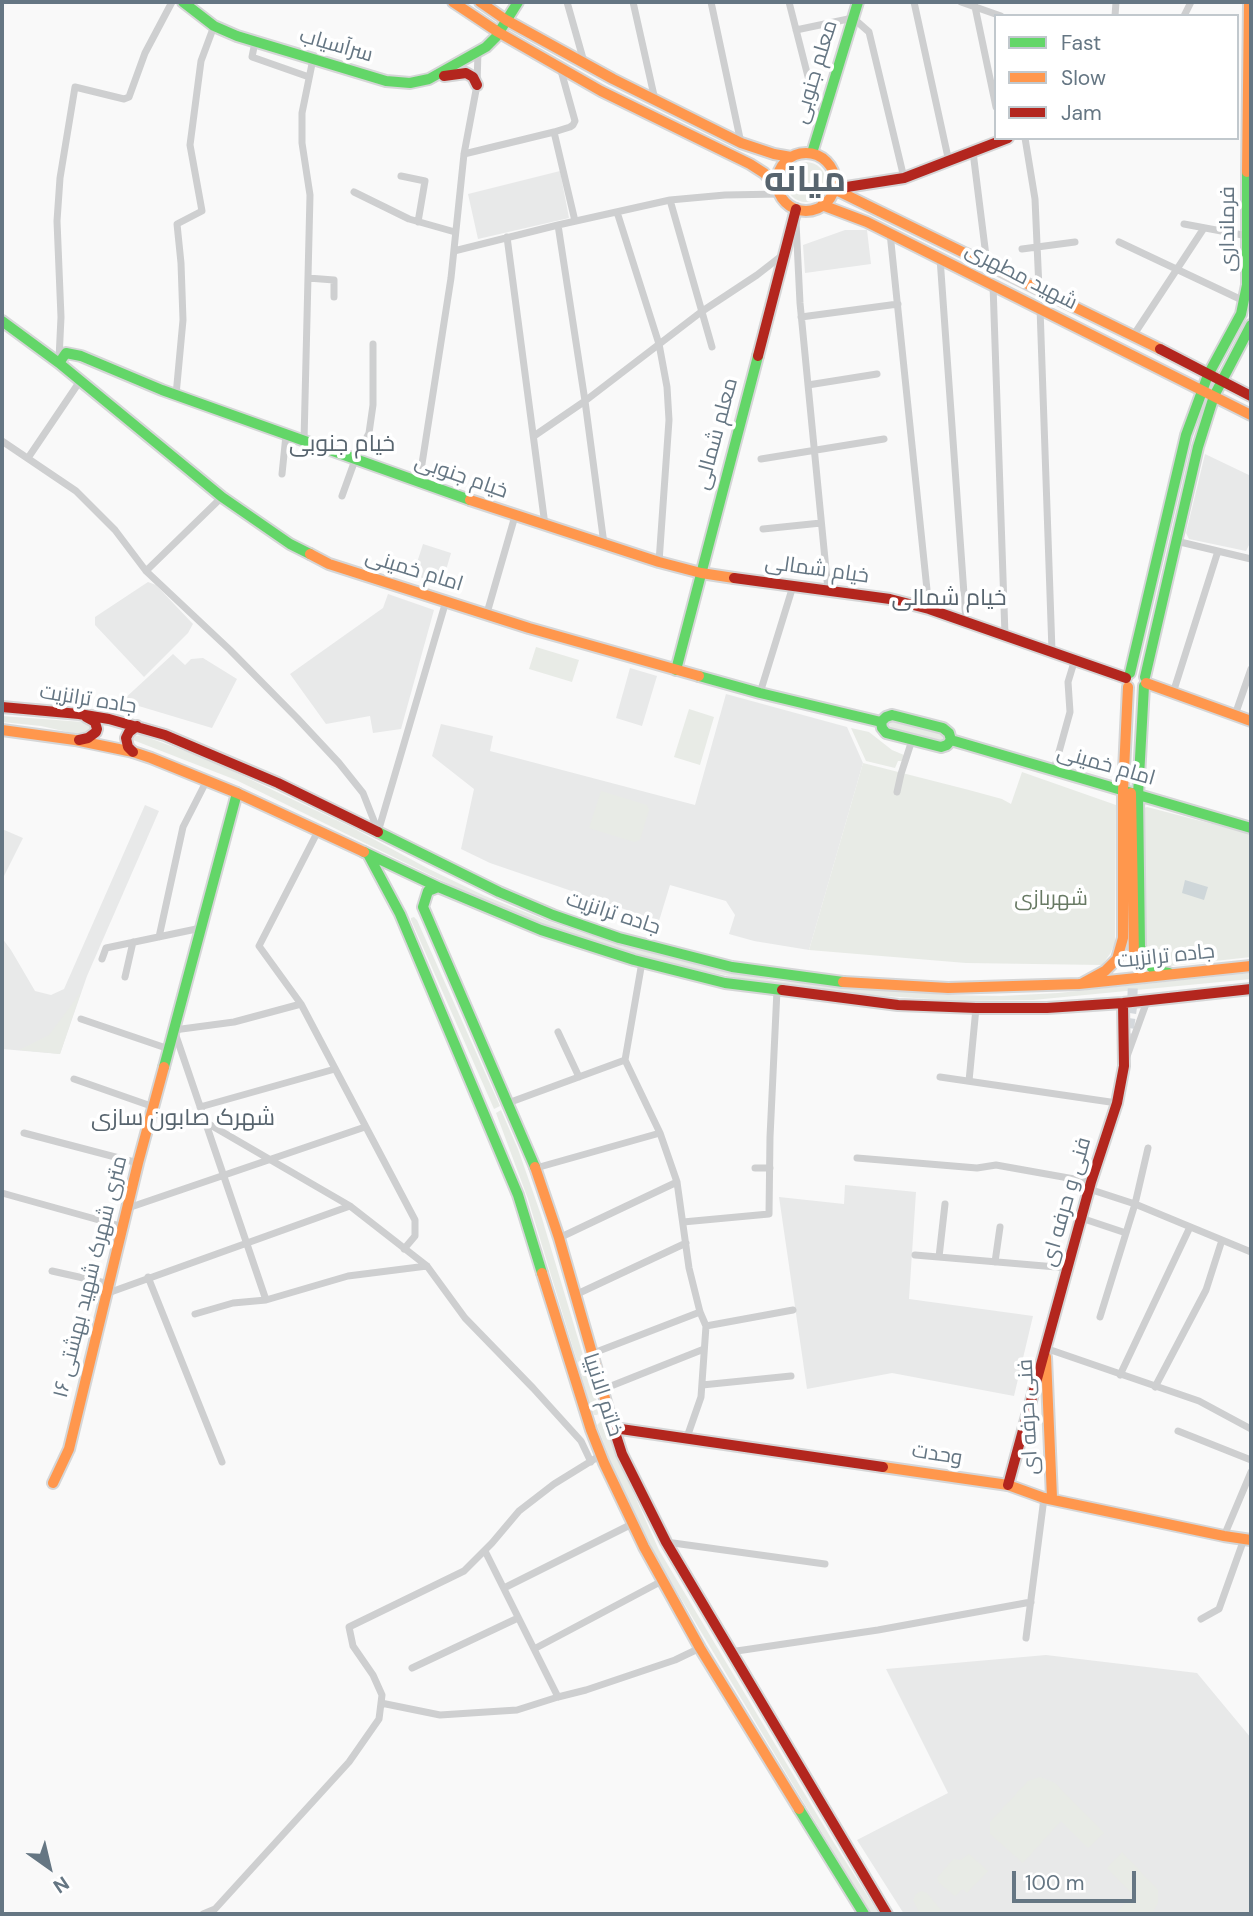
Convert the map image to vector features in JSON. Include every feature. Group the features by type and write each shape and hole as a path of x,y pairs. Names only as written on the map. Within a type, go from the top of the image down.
{"main road":[{"name":"سرآسیاب","path":"183,2 214,26 255,42 386,81 410,83 429,79 486,47 496,37 514,9"},
{"path":"453,2 498,33 601,91 750,164 764,173 789,205 796,209 809,210 822,205 834,189 833,171 821,157 812,153 791,157 774,154 741,142 584,63 514,9 480,2"},
{"name":"معلم جنوبی","path":"812,153 858,2"},
{"name":"فرمانداری","path":"1201,390 1241,314 1247,285 1250,236 1245,74 1249,2"},
{"path":"429,79 466,73 473,77 477,85"},
{"path":"834,189 904,178 1002,140"},
{"path":"779,191 779,170 791,157"},
{"name":"شهید مطهری","path":"834,189 1221,381"},
{"name":"شهید مطهری","path":"822,205 890,233 1214,397"},
{"name":"معلم شمالی","path":"676,670 796,209"},
{"name":"امام خمینی","path":"2,321 59,363 222,497 290,544 329,564 529,628 760,693 881,722"},
{"path":"1079,984 1105,971 1117,959 1121,949 1131,793 1145,682 1198,447 1214,397 1251,325"},
{"name":"خیام جنوبی","path":"59,363 62,356 71,353 176,395 419,483 659,562 701,573"},
{"path":"1221,381 1251,396"},
{"path":"1134,956 1128,679 1185,435 1201,390"},
{"path":"1214,397 1251,415"},
{"path":"1167,517 1181,520"},
{"name":"خیام شمالی","path":"701,573 890,599 929,609 1128,679 1139,671 1145,682"},
{"path":"1143,619 1158,622"},
{"path":"1128,679 1136,691 1145,682"},
{"path":"1145,682 1251,721"},
{"name":"جاده ترانزیت","path":"2,707 109,719 165,735 278,783 499,892 553,915 619,938 732,967 845,982 948,988 1079,984 1251,966"},
{"path":"75,740 92,737 97,729 94,722 79,714"},
{"path":"892,715 943,728 949,733 951,740 941,747 912,740 886,733 881,722 892,715"},
{"path":"133,752 126,738 131,729 137,726"},
{"name":"جاده ترانزیت","path":"2,730 75,740 133,752 237,793 369,856 541,930 642,962 725,983 898,1005 976,1008 1046,1008 1123,1003 1251,989"},
{"name":"امام خمینی","path":"951,740 1251,828"},
{"name":"۱۶ متری شهرک شهيد بهشتی","path":"53,1483 69,1449 138,1163 237,793"},
{"path":"1131,793 1140,947 1149,965 1156,971 1180,975"},
{"name":"خاتم الانبیا","path":"369,856 400,914 518,1195 592,1430 632,1524 700,1648 864,1914"},
{"path":"400,914 423,907 428,891 438,887"},
{"name":"خاتم الانبیا","path":"423,907 536,1168 622,1454 666,1542 887,1914"},
{"path":"1123,1003 1124,1066"},
{"name":"فنی و حرفه ای","path":"1045,1348 1090,1185 1116,1103 1124,1066"},
{"path":"564,1339 567,1327 575,1323 579,1323 585,1332"},
{"name":"فنی حرفه ای","path":"1008,1485 1045,1348"},
{"name":"فنی حرفه ای","path":"1045,1348 1048,1498"},
{"name":"وحدت","path":"614,1428 1008,1485 1048,1498 1248,1539"},
{"path":"632,1524 646,1527 652,1522 652,1515"}],"street":[{"path":"59,363 61,317 57,221 60,178 75,87 124,99 129,97 145,53 172,2"},
{"path":"567,2 584,63"},
{"path":"633,2 655,100"},
{"path":"711,2 741,142"},
{"path":"789,2 817,112 824,115"},
{"path":"914,2 949,162"},
{"path":"961,2 974,4 996,14"},
{"path":"974,4 994,98"},
{"path":"796,30 853,18 869,32 904,178"},
{"path":"176,395 183,320 177,224 202,211 190,145 201,61 214,26"},
{"path":"255,42 252,57 309,77"},
{"path":"419,483 454,251 464,153 477,85 480,50"},
{"path":"304,441 310,195 302,143 302,113 313,59"},
{"path":"464,153 570,127 575,121 560,67"},
{"path":"554,132 575,221"},
{"path":"1025,140 1035,199 1039,289"},
{"path":"973,152 987,264"},
{"path":"401,176 425,181 418,222"},
{"path":"454,251 670,200 779,191"},
{"path":"354,192 409,219 455,232"},
{"path":"670,200 712,347"},
{"path":"796,209 801,317 828,590"},
{"path":"617,212 659,344 667,387 669,420 659,562"},
{"path":"1184,224 1250,236"},
{"path":"558,225 604,544"},
{"path":"1133,336 1204,228"},
{"path":"890,233 929,609"},
{"path":"507,237 545,525"},
{"path":"1021,249 1075,242"},
{"path":"1118,242 1244,302"},
{"path":"534,436 784,253"},
{"path":"940,258 966,622"},
{"path":"308,278 334,280 334,297"},
{"path":"993,284 1006,635"},
{"path":"801,317 898,304"},
{"path":"1040,307 1052,651"},
{"path":"342,496 355,460 369,433 373,405 373,344"},
{"path":"808,385 877,374"},
{"path":"28,458 80,381"},
{"path":"282,474 286,435"},
{"path":"761,459 884,439"},
{"path":"2,441 76,491 114,530 146,570 230,650 339,763 363,793 378,832"},
{"path":"146,570 222,497"},
{"path":"487,613 516,516"},
{"path":"763,529 821,523"},
{"path":"1176,541 1251,559"},
{"path":"1173,693 1218,551"},
{"path":"760,693 793,586"},
{"path":"378,832 446,601"},
{"path":"1054,771 1070,712 1068,682 1075,659"},
{"path":"1235,715 1251,668"},
{"path":"897,792 912,740"},
{"path":"159,937 183,827 206,780"},
{"path":"318,831 259,946 301,1003 415,1220 415,1236 404,1249"},
{"path":"102,959 106,948 201,928"},
{"path":"125,977 133,942"},
{"path":"642,962 625,1060 660,1133 677,1182 689,1268 706,1326 701,1397 686,1440"},
{"path":"683,1222 769,1214 777,990"},
{"path":"1124,1066 1147,1000"},
{"path":"266,1300 174,1030 234,1022 301,1003"},
{"path":"969,1081 976,1008"},
{"path":"81,1019 169,1049"},
{"path":"558,1031 579,1077"},
{"path":"508,1103 625,1060"},
{"path":"200,1107 335,1069"},
{"path":"940,1077 1116,1103"},
{"path":"74,1080 154,1107"},
{"path":"206,1123 350,1206 427,1266 465,1318 581,1441 591,1462"},
{"path":"128,1208 365,1127"},
{"path":"24,1133 138,1163"},
{"path":"536,1168 660,1133"},
{"path":"1100,1318 1135,1204 1148,1148"},
{"path":"857,1158 976,1168 996,1165 1090,1185 1251,1252"},
{"path":"755,1168 770,1168"},
{"path":"559,1238 677,1182"},
{"path":"2,1193 124,1227"},
{"path":"939,1257 945,1205"},
{"path":"52,1271 109,1289 247,1244 350,1206"},
{"path":"1081,1218 1126,1233"},
{"path":"995,1262 1000,1227"},
{"path":"1120,1374 1190,1227"},
{"path":"1155,1387 1206,1290 1222,1240"},
{"path":"575,1295 686,1243"},
{"path":"915,1255 1068,1268"},
{"path":"195,1314 233,1303 266,1300 348,1276 427,1266"},
{"path":"148,1277 222,1462"},
{"path":"706,1326 793,1310"},
{"path":"591,1354 700,1312"},
{"path":"1045,1348 1199,1402 1251,1429"},
{"path":"601,1390 704,1349"},
{"path":"702,1385 791,1376"},
{"path":"1178,1431 1251,1460"},
{"path":"203,1914 215,1909 349,1762 379,1719 382,1695 373,1675 353,1646 349,1627 464,1571 520,1511 601,1455"},
{"path":"1224,1536 1251,1472"},
{"name":"فنی حرفه ای","path":"1026,1638 1048,1498"},
{"path":"503,1588 632,1524"},
{"path":"1201,1619 1219,1609 1248,1539"},
{"path":"666,1542 825,1564"},
{"path":"485,1550 558,1697"},
{"path":"534,1649 662,1581"},
{"path":"730,1651 878,1630 1031,1602"},
{"path":"412,1668 518,1618"},
{"path":"382,1703 440,1715 517,1710 662,1665 700,1648"}],"shaded area":[{"path":"560,171 569,218 478,239 468,194"},
{"path":"845,230 867,230 871,264 805,273 803,245"},
{"path":"1205,454 1251,476 1251,541 1246,551 1189,539 1186,533"},
{"path":"423,544 451,553 442,584 413,575"},
{"path":"148,582 156,585 193,624 188,633 144,677 95,625 95,617"},
{"path":"388,594 434,610 401,729 373,733 370,716 326,724 290,674 383,608"},
{"path":"173,654 185,665 191,659 203,658 237,679 212,728 122,701"},
{"path":"630,668 657,676 642,726 616,718"},
{"path":"726,694 847,727 863,763 809,950 729,934 735,915 726,901 670,885 659,921 490,863 461,849 474,789 432,756 441,724 493,736 490,751 695,805"},
{"path":"145,805 159,811 87,976 60,1054 2,1049 2,938 35,991 51,995 64,989"},
{"path":"2,829 23,838 2,880"},
{"path":"1185,880 1208,887 1204,900 1182,893"},
{"path":"845,1185 916,1192 909,1299 1033,1316 1014,1396 892,1373 807,1389 779,1197 844,1204"},
{"path":"1046,1655 1197,1673 1251,1738 1251,1914 904,1914 857,1840 948,1793 886,1669"}],"green space":[{"path":"806,162 814,163 820,168 825,174 825,190 820,196 814,201 806,202 798,201 792,196 787,190 786,182 787,174 792,168 798,163"},
{"path":"536,647 579,660 572,682 529,669"},
{"path":"689,709 714,717 700,765 674,757"},
{"path":"2,716 83,722 93,730 81,735 41,726 2,722"},
{"path":"893,718 947,734 946,743 885,727 887,719"},
{"path":"851,728 869,732 892,750 904,755 902,761 898,761 895,768 866,761"},
{"path":"141,735 207,759 351,827 485,896 583,933 701,965 776,981 949,995 1058,993 1251,973 1251,979 1033,1000 962,1001 854,994 773,985 690,968 599,944 521,917 236,780 133,740 135,736"},
{"name":"شهربازی","path":"863,763 1002,799 1011,804 1022,772 1116,805 1115,943 1102,965 966,963 809,950"},
{"path":"601,791 647,805 649,810 640,840 634,842 589,828"},
{"path":"1144,808 1251,834 1251,957 1161,967 1156,965 1145,951"},
{"path":"414,917 500,1106 494,1109 411,920"},
{"path":"81,992 60,1054 19,1050 49,1035"},
{"path":"501,1110 541,1215 600,1412 597,1415 592,1411 528,1199 496,1113"},
{"path":"602,1420 659,1550 879,1914 871,1914 665,1572 633,1512 610,1460 597,1425"},
{"path":"1040,1777 1055,1783 1104,1833 1088,1848 1061,1821 1023,1863 990,1834 990,1822 1028,1781"},
{"path":"1122,1852 1158,1890 1158,1903 1152,1914 1115,1914 1133,1895 1107,1868"},
{"path":"969,1854 988,1871 967,1893 963,1889 955,1896 939,1883 937,1878 953,1859 960,1860"},
{"path":"921,1891 927,1893 941,1910 937,1914 920,1914 913,1900"}],"tunnel":[{"path":"1127,1043 1134,956"}],"traffic: fast":[{"path":"183,2 214,26 237,36 386,81 410,83 429,79 486,47 496,37 518,2"},
{"path":"812,153 858,2"},
{"path":"1130,673 1186,435 1208,375 1241,314 1247,285 1247,172"},
{"path":"2,321 59,363 222,497 290,544 310,554"},
{"path":"1145,677 1198,447 1214,396 1251,325"},
{"path":"59,363 66,353 81,356 162,390 470,500"},
{"path":"676,670 758,356"},
{"path":"699,676 881,722"},
{"path":"1138,795 1144,686"},
{"path":"892,715 943,728 949,733 951,740 941,747 886,733 881,722 892,715"},
{"path":"951,740 1251,828"},
{"path":"164,1067 237,793"},
{"path":"1138,795 1140,947 1149,965 1156,971 1169,973"},
{"path":"378,832 499,892 553,915 619,938 732,967 843,982"},
{"path":"364,852 438,887 541,930 634,960 725,983 782,990"},
{"path":"369,856 400,914 518,1195 542,1273"},
{"path":"438,887 428,891 423,907 535,1167"},
{"path":"799,1809 864,1914"}],"traffic: slow":[{"path":"453,2 498,32 601,91 750,164 764,173 778,188"},
{"path":"480,2 506,20 613,79 741,143 791,157"},
{"path":"1247,172 1249,2"},
{"path":"806,153 822,158 830,166 835,182 830,198 822,206 806,211 790,206 782,198 777,182 782,166 790,158 806,153"},
{"path":"834,189 1160,349"},
{"path":"822,205 867,222 1251,415"},
{"path":"470,500 659,562 734,578"},
{"path":"310,554 329,564 529,628 699,676"},
{"path":"1146,683 1251,721"},
{"path":"1083,983 1105,971 1117,959 1123,938 1123,791 1128,687"},
{"path":"2,730 75,740 151,758 237,793 364,852"},
{"path":"1131,793 1134,956"},
{"path":"843,982 948,988 1079,984 1251,966"},
{"path":"53,1483 69,1449 164,1067"},
{"path":"535,1167 559,1238 612,1423"},
{"path":"542,1273 591,1430 644,1547 700,1648 799,1809"},
{"path":"1046,1357 1052,1498"},
{"path":"883,1467 1008,1485 1044,1498 1251,1540"}],"traffic: jam":[{"path":"444,76 466,73 473,77 477,85"},
{"path":"834,189 904,178 1003,140"},
{"path":"758,356 796,209"},
{"path":"1160,349 1251,396"},
{"path":"734,578 890,599 929,609 1126,678"},
{"path":"2,707 109,719 165,735 278,783 378,832"},
{"path":"79,740 88,738 97,729 95,722 86,717"},
{"path":"133,752 128,747 126,738 137,726"},
{"path":"782,990 898,1005 1047,1008 1251,989"},
{"path":"1008,1485 1091,1182 1117,1103 1124,1066 1123,1003"},
{"path":"612,1423 622,1454 666,1542 887,1914"},
{"path":"614,1428 883,1467"}],"district":[{"name":"میانه","path":"805,182"},
{"name":"خیام جنوبی","path":"342,445"},
{"name":"خیام شمالی","path":"949,599"},
{"name":"شهرک صابون سازی","path":"183,1119"}]}
